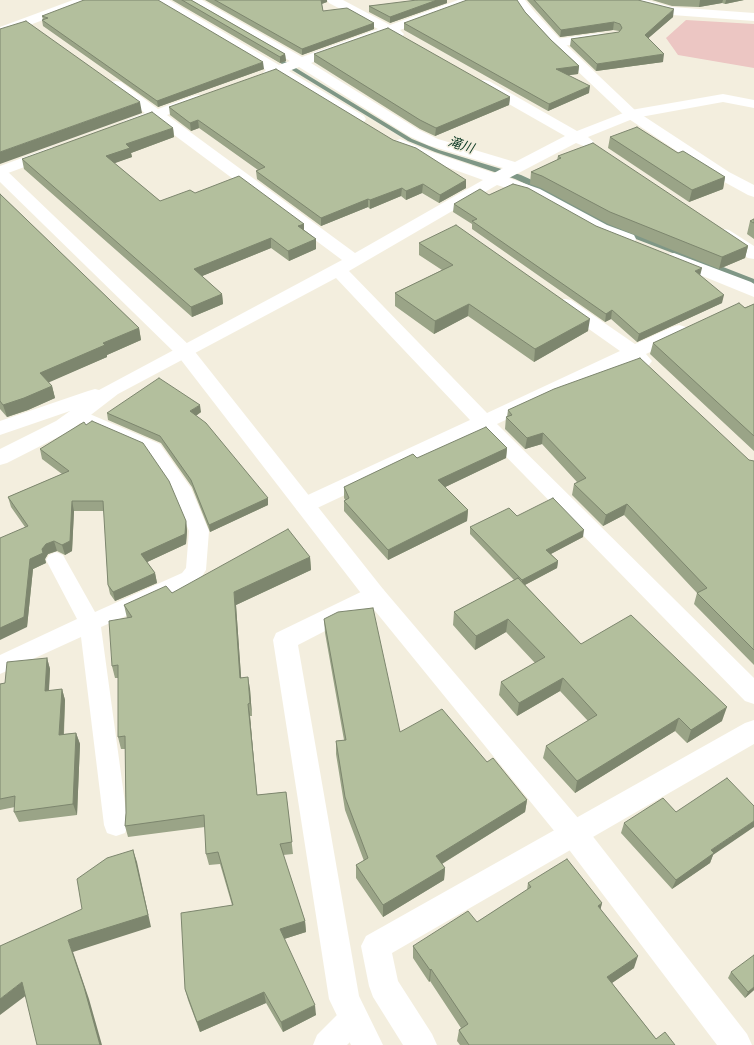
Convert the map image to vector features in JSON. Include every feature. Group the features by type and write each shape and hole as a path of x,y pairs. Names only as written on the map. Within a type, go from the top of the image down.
{"street":[{"path":"0,32 84,0"},
{"path":"160,0 372,127"},
{"path":"193,0 301,62 414,133 433,142 516,167"},
{"path":"333,0 411,42"},
{"path":"258,78 470,0"},
{"path":"519,0 530,15 556,43 631,114 723,175 754,192"},
{"path":"631,0 672,12 754,17"},
{"path":"26,22 40,32"},
{"path":"556,43 613,35"},
{"path":"473,77 577,136 597,150"},
{"path":"105,78 157,114 346,265 484,422 754,694"},
{"path":"112,131 207,96"},
{"path":"0,428 111,390 185,352 346,265 443,219 496,178 577,136 631,114 723,98 754,104"},
{"path":"385,135 418,152 534,192 601,229 644,246"},
{"path":"67,147 0,172 185,352 375,595 574,834 736,1045"},
{"path":"708,224 754,254"},
{"path":"659,252 745,286 749,297"},
{"path":"551,294 634,352 656,374"},
{"path":"305,505 697,323"},
{"path":"0,458 64,426 111,390"},
{"path":"367,1045 344,999 285,640 375,595"},
{"path":"421,1045 384,986 376,946 754,731"}],"lane":[{"path":"0,665 189,579 196,570 199,531 181,488 153,448 78,415"},
{"path":"56,560 90,623 116,825"},
{"path":"328,1045 353,1019"}],"shaded area":[{"path":"686,20 754,24 754,68 678,55 666,38"}],"building":[{"path":"84,0 158,0 263,62 157,101 42,20 48,18 42,16"},
{"path":"182,0 191,0 285,54 280,57"},
{"path":"215,0 321,0 323,11 347,8 374,23 302,49"},
{"path":"417,0 437,0 390,17 369,6"},
{"path":"467,0 517,0 525,12 551,40 579,66 556,69 590,86 549,104 404,23"},
{"path":"534,0 638,0 674,9 645,35 664,54 597,64 571,39 619,32 622,28 620,24 614,22 561,30"},
{"path":"26,21 140,102 0,152 0,29"},
{"path":"388,28 510,97 436,128 420,120 314,54"},
{"path":"276,69 393,140 416,148 466,180 440,195 423,184 406,191 402,188 370,200 368,199 321,218 256,171 265,167 198,120 190,123 169,107"},
{"path":"152,112 173,128 126,144 130,148 106,156 160,201 190,190 195,193 239,176 304,224 298,226 316,239 288,251 271,238 194,269 222,294 191,307 22,159"},
{"path":"637,127 678,153 683,151 725,177 692,190 610,137"},
{"path":"593,143 748,246 722,257 610,212 542,176 531,172 561,158 558,156"},
{"path":"513,184 528,188 596,226 702,268 695,271 724,295 639,334 612,310 606,314 472,221 477,219 454,204 480,189 489,195"},
{"path":"0,194 139,328 103,343 105,345 40,373 52,386 3,405 0,401"},
{"path":"456,225 590,319 535,349 469,304 435,321 395,293 453,265 419,243"},
{"path":"739,303 745,308 754,304 754,436 653,343"},
{"path":"640,358 749,460 754,461 754,650 697,593 707,588 627,504 606,515 574,484 586,478 543,433 527,438 506,417 512,415 508,410 554,389"},
{"path":"159,378 200,405 190,411 206,423 268,498 209,525 191,480 160,436 107,413"},
{"path":"92,421 143,443 169,481 186,521 185,534 141,554 155,573 113,592 108,585 103,501 72,501 70,541 62,545 54,541 46,544 42,549 43,553 30,559 24,617 0,628 0,538 28,526 8,497 69,471 40,449 84,422 86,425"},
{"path":"486,427 507,448 438,480 468,510 388,550 344,501 349,498 344,487 413,454 417,458"},
{"path":"553,498 584,530 546,550 558,561 522,580 470,527 509,508 517,516"},
{"path":"288,529 310,557 234,592 240,678 248,677 250,703 248,704 257,795 286,792 292,842 280,844 305,921 280,929 315,1005 281,1022 264,992 197,1022 185,989 181,913 233,905 218,852 206,854 204,815 125,826 125,736 118,737 118,665 112,666 109,621 132,617 124,605 166,586 172,593"},
{"path":"518,578 581,644 631,615 727,707 691,730 679,718 577,781 546,746 597,715 563,678 519,703 501,682 545,657 508,619 476,636 454,612"},
{"path":"373,608 400,732 442,709 487,762 493,758 527,800 436,856 445,868 383,905 356,865 368,858 345,797 336,741 346,740 324,619 338,612"},
{"path":"47,658 45,691 62,689 59,735 76,733 73,804 14,812 15,796 0,799 0,684 5,683 7,662"},
{"path":"727,778 754,806 754,821 711,850 714,853 676,880 624,823 663,798 676,812"},
{"path":"133,850 148,915 68,940 84,987 100,1045 37,1045 22,982 0,999 0,946 82,909 77,879 107,858"},
{"path":"567,859 602,903 598,906 638,956 607,977 656,1039 665,1032 675,1045 469,1045 459,1030 468,1024 431,969 430,970 413,946 468,911 477,922 531,887 528,883"},
{"path":"754,955 754,987 748,992 731,972"}],"waterway":[{"name":"滝川","path":"271,55 410,140 437,151 518,177 542,188 602,223 754,282"}]}
